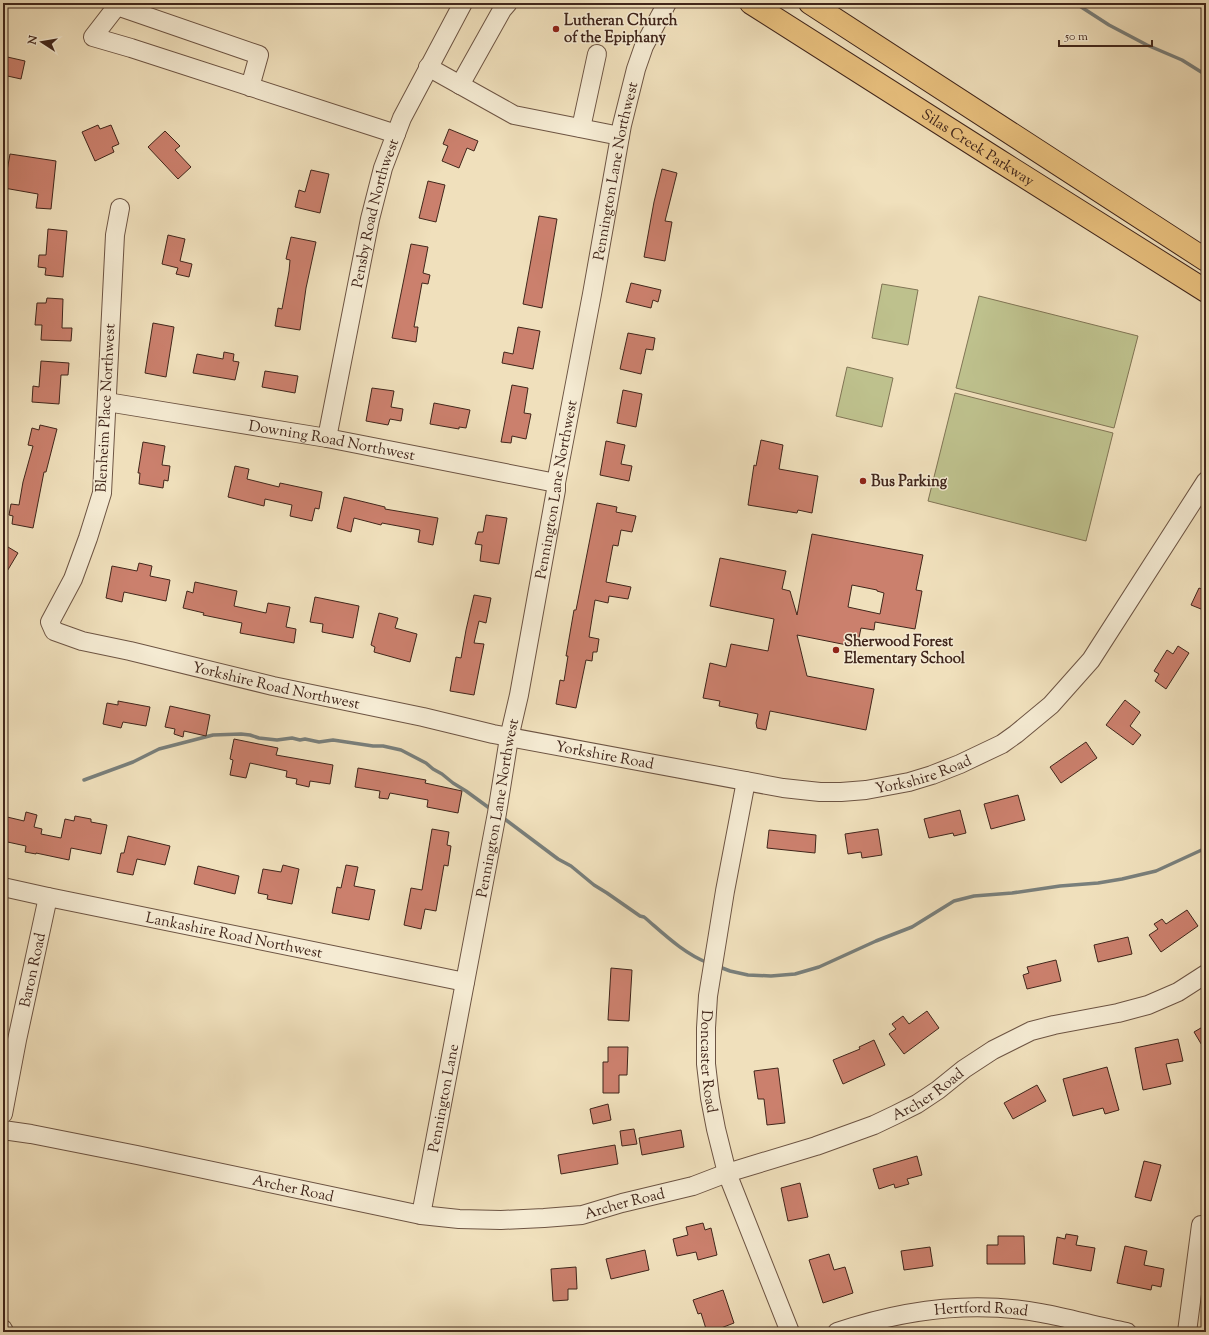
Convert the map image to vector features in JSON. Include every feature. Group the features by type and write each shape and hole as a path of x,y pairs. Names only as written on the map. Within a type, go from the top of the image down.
{"main road":[{"name":"Silas Creek Parkway","path":"751,3 1206,290"},
{"name":"Silas Creek Parkway","path":"810,3 1206,260"}],"street":[{"name":"Pensby Road Northwest","path":"328,438 370,219 383,168 402,118 463,3"},
{"path":"460,85 502,10 508,3"},
{"name":"Pennington Lane Northwest","path":"465,982 496,821 509,738 519,695 538,595 556,483 620,136 636,69 644,46 667,3"},
{"path":"250,87 259,55 117,6 93,38 131,48 250,87 396,134"},
{"path":"581,128 597,54"},
{"path":"428,67 514,115 620,136"},
{"name":"Blenheim Place Northwest","path":"50,622 73,579 102,493 115,235 120,208"},
{"name":"Downing Road Northwest","path":"107,402 328,438 556,483"},
{"name":"Yorkshire Road","path":"509,738 783,788 820,792 866,790 927,777 960,764 1002,744 1030,724 1051,705 1091,660 1206,481"},
{"name":"Yorkshire Road Northwest","path":"50,622 54,631 82,641 130,650 273,686 423,716 509,738"},
{"name":"Doncaster Road","path":"746,781 708,996 706,1064 710,1098 727,1173 790,1332"},
{"name":"Lankashire Road Northwest","path":"3,887 48,898 465,982"},
{"name":"Baron Road","path":"3,1114 17,1040 48,898"},
{"name":"Archer Road","path":"3,1130 31,1134 130,1154 391,1210 421,1215 458,1219 501,1220 582,1214 693,1186 727,1173 816,1146 874,1125 895,1115 932,1093 993,1050 1031,1031 1054,1025 1118,1013 1148,1005 1178,992 1206,974"},
{"name":"Pennington Lane","path":"421,1215 465,982"},
{"path":"1187,1332 1201,1225"},
{"name":"Hertford Road","path":"836,1332 906,1314 938,1309 988,1307 1040,1313 1127,1332"}],"green space":[{"path":"882,284 918,290 908,345 872,338"},
{"path":"979,296 1138,336 1114,428 956,388"},
{"path":"847,367 893,378 882,427 836,416"},
{"path":"955,393 1113,433 1086,541 928,501"}],"building":[{"path":"3,56 25,61 21,79 3,75"},
{"path":"98,125 100,129 111,125 119,144 112,147 114,152 95,161 82,132"},
{"path":"449,129 478,141 474,151 467,148 459,168 442,161 448,146 443,144"},
{"path":"165,131 180,146 175,150 191,167 178,179 148,147"},
{"path":"10,154 56,161 51,209 36,208 38,194 4,188"},
{"path":"662,169 677,173 665,221 672,222 665,261 644,257 654,202"},
{"path":"311,170 329,174 320,213 295,207 299,190 305,192"},
{"path":"428,181 445,185 436,222 419,218"},
{"path":"539,216 557,219 542,308 523,304"},
{"path":"48,229 67,231 63,277 45,275 46,268 38,267 39,255 46,255"},
{"path":"168,235 185,239 180,261 192,264 189,277 176,274 178,268 162,264"},
{"path":"291,237 316,242 306,288 300,330 275,326 278,308 282,309 289,271 290,260 286,259"},
{"path":"411,244 428,247 423,273 430,275 428,284 422,283 414,327 418,327 416,342 392,338"},
{"path":"631,283 661,290 658,302 653,300 651,308 626,302"},
{"path":"47,298 63,299 62,328 72,328 71,341 41,340 42,325 35,325 37,303 46,303"},
{"path":"153,323 174,327 166,377 145,373"},
{"path":"518,327 540,331 533,369 502,363 504,352 513,354"},
{"path":"628,333 655,338 653,350 646,349 641,374 620,369"},
{"path":"224,352 234,354 233,361 239,362 235,380 193,373 197,354 223,359"},
{"path":"41,361 69,363 68,375 61,375 59,404 32,402 33,386 39,387"},
{"path":"265,371 298,376 295,393 262,387"},
{"path":"512,385 528,388 524,413 531,414 526,439 512,436 511,443 501,442"},
{"path":"372,388 394,391 391,407 403,409 401,421 390,419 388,425 366,421"},
{"path":"623,390 642,394 636,427 617,423"},
{"path":"434,403 470,410 466,428 459,427 459,429 430,424"},
{"path":"40,425 57,429 46,472 44,472 33,528 12,524 13,516 9,515 11,504 19,505 23,482 33,446 28,445 32,428 39,430"},
{"path":"761,440 783,445 779,469 818,476 812,513 798,510 797,513 748,505 754,465 756,466"},
{"path":"606,441 625,445 621,464 632,466 629,481 600,475"},
{"path":"143,442 165,446 162,465 170,466 168,481 164,480 163,488 139,484 140,473 138,473"},
{"path":"235,466 249,469 247,479 279,487 280,483 322,492 319,509 315,508 312,521 290,516 292,505 265,499 264,506 228,497"},
{"path":"344,497 385,507 385,509 438,518 433,545 418,542 420,530 382,523 381,525 354,518 351,532 337,528"},
{"path":"597,503 617,507 616,512 636,516 632,532 621,530 618,546 613,545 606,582 631,587 628,599 609,596 608,603 595,600 589,637 599,639 597,652 593,652 592,661 586,660 576,708 556,704 560,680 564,681 568,656 566,656 574,610 576,610"},
{"path":"486,515 507,518 499,564 480,561 482,545 475,544 478,532 483,532"},
{"path":"812,534 923,555 916,590 922,591 915,629 875,622 874,630 861,628 857,647 797,635 807,676 874,689 866,730 770,711 766,730 757,728 756,723 758,714 719,706 720,701 703,698 710,663 726,667 731,644 768,651 774,619 710,606 720,558 786,571 782,589 790,591 797,615","holes":["852,585 877,590 884,593 880,614 848,607"]},
{"path":"3,544 18,553 3,578"},
{"path":"139,563 152,566 150,576 170,580 166,601 124,592 122,602 106,598 112,566 137,571"},
{"path":"195,582 237,591 234,606 266,613 268,603 290,607 286,627 296,629 294,643 240,633 242,623 203,615 204,613 183,608 187,591 193,593"},
{"path":"1199,588 1206,591 1206,611 1191,605"},
{"path":"474,595 491,598 486,623 479,621 474,643 484,644 474,695 450,691 456,657 461,658"},
{"path":"315,597 359,606 353,638 322,632 323,624 310,622"},
{"path":"379,613 398,618 395,628 417,634 410,662 374,652 375,647 371,645"},
{"path":"1178,646 1189,653 1166,689 1155,681 1159,674 1154,671 1167,650 1173,654"},
{"path":"1125,700 1140,712 1130,726 1141,735 1133,745 1106,725"},
{"path":"118,701 150,707 146,726 123,722 121,728 103,724 107,703 118,705"},
{"path":"170,706 210,715 206,736 184,731 183,737 174,734 175,729 165,727"},
{"path":"234,739 278,748 276,755 333,765 330,784 310,781 309,787 296,784 297,779 286,777 287,771 250,763 246,778 230,775 233,760 230,759"},
{"path":"1086,742 1097,758 1061,783 1050,767"},
{"path":"358,768 426,780 425,783 462,791 458,813 427,807 428,800 390,793 388,799 379,798 380,791 355,787"},
{"path":"1018,795 1025,820 991,829 984,804"},
{"path":"960,810 966,833 954,836 953,833 929,838 924,819"},
{"path":"26,812 37,815 34,827 42,829 41,834 61,838 65,819 74,821 75,816 91,819 91,822 107,825 101,854 71,848 69,860 25,852 26,846 3,841 3,816 24,821"},
{"path":"432,829 449,832 447,845 451,846 448,866 444,865 436,911 425,909 421,929 404,925 411,888 422,890"},
{"path":"878,829 882,855 862,858 861,852 848,854 845,834"},
{"path":"769,830 816,835 815,853 767,848"},
{"path":"128,836 170,846 165,865 137,859 133,875 117,872 121,853 124,853"},
{"path":"283,865 299,869 292,904 267,899 268,895 258,893 263,869 281,872"},
{"path":"346,865 358,867 354,886 375,890 369,920 332,913 337,887 341,888"},
{"path":"198,866 239,876 235,894 194,884"},
{"path":"1187,910 1198,926 1161,952 1149,935 1158,929 1154,924 1162,919 1166,924"},
{"path":"1128,937 1132,954 1098,962 1094,945"},
{"path":"1056,960 1061,981 1027,989 1023,975 1029,973 1027,967"},
{"path":"611,968 632,970 629,1021 608,1020"},
{"path":"927,1011 939,1028 904,1054 889,1034 896,1029 892,1024 903,1016 909,1024"},
{"path":"1206,1025 1206,1052 1194,1032"},
{"path":"1178,1039 1183,1061 1166,1064 1171,1084 1143,1090 1135,1048"},
{"path":"874,1040 885,1065 843,1084 833,1060 860,1049 859,1047"},
{"path":"608,1047 628,1047 627,1075 619,1075 619,1093 603,1093 603,1062 608,1062"},
{"path":"1107,1067 1119,1110 1105,1114 1103,1108 1073,1116 1063,1079"},
{"path":"778,1068 785,1123 767,1125 764,1099 758,1099 754,1071"},
{"path":"1037,1085 1046,1101 1013,1119 1004,1103"},
{"path":"608,1104 611,1120 593,1124 590,1109"},
{"path":"634,1129 637,1144 622,1146 620,1131"},
{"path":"681,1130 684,1147 642,1155 639,1138"},
{"path":"615,1145 618,1164 561,1174 558,1155"},
{"path":"917,1156 922,1175 907,1179 909,1184 895,1188 894,1184 879,1189 873,1169"},
{"path":"1144,1161 1161,1165 1151,1201 1135,1197"},
{"path":"800,1183 808,1217 788,1221 781,1188"},
{"path":"703,1223 705,1230 711,1228 717,1255 698,1260 696,1252 677,1256 673,1239 688,1235 686,1227"},
{"path":"1066,1234 1078,1236 1076,1245 1095,1248 1091,1271 1053,1264 1057,1237 1065,1239"},
{"path":"998,1236 1024,1236 1025,1264 987,1264 987,1245 998,1245"},
{"path":"1125,1246 1147,1251 1144,1265 1164,1269 1161,1287 1152,1285 1151,1290 1117,1283"},
{"path":"930,1247 933,1266 904,1270 901,1251"},
{"path":"645,1250 649,1270 611,1279 606,1259"},
{"path":"829,1254 834,1270 845,1267 853,1293 823,1303 809,1260"},
{"path":"576,1267 577,1289 568,1289 568,1300 553,1301 551,1269"},
{"path":"723,1290 734,1323 721,1328 723,1332 707,1332 701,1313 698,1314 693,1300"}],"waterway":[{"path":"1075,3 1109,25 1147,45 1182,60 1206,75"},
{"path":"84,780 133,762 159,749 213,735 241,734 277,740 292,738 319,742 333,740 383,746 401,750 426,763 492,810"},
{"path":"502,817 558,859 571,866 594,885 640,916 644,917 682,949 708,963"},
{"path":"717,966 748,975 771,976 795,974 819,967 876,941 912,927 954,901 974,896 1012,893 1122,879 1156,871 1206,848"}],"place":[{"name":"Lutheran Church of the Epiphany","path":"556,29"},
{"name":"Bus Parking","path":"863,481"},
{"name":"Sherwood Forest Elementary School","path":"836,650"}]}
